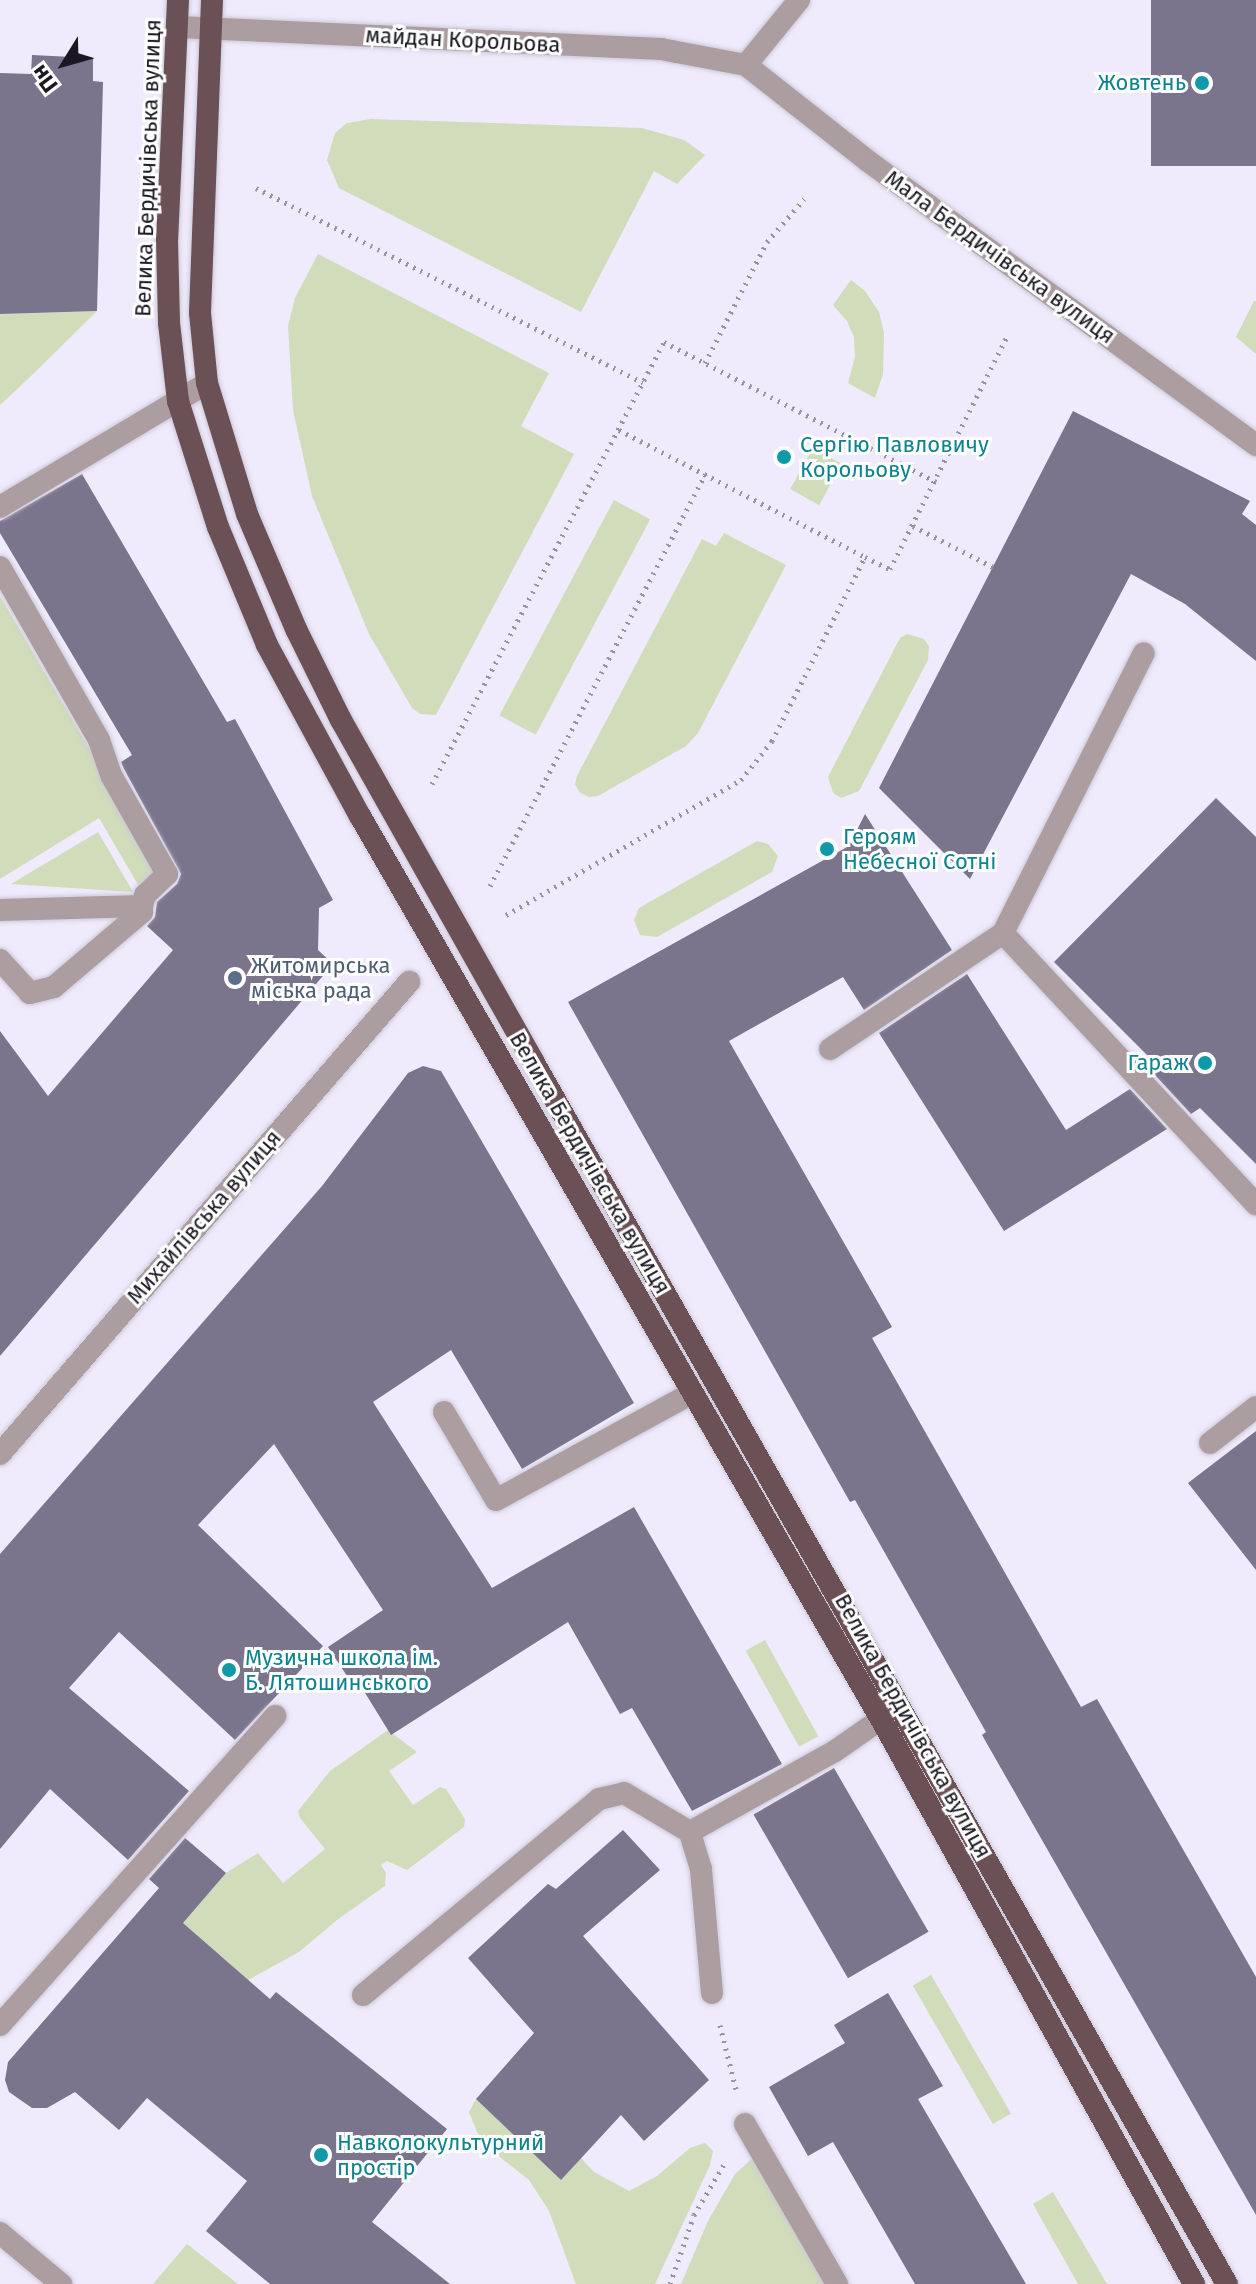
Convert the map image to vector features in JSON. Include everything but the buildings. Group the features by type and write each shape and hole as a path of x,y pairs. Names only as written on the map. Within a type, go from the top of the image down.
{"highway":[{"name":"Велика Бердичівська вулиця","path":"178,0 167,240 169,323 178,401 218,527 267,645 296,701 881,1719 1194,2284"},
{"name":"Велика Бердичівська вулиця","path":"212,0 200,313 207,383 247,514 297,631 341,720 1227,2284"}],"street":[{"path":"746,65 799,0"},
{"name":"майдан Корольова","path":"178,27 661,49 746,65"},
{"name":"Мала Бердичівська вулиця","path":"746,65 868,161 1256,445"},
{"path":"0,507 207,383"},
{"path":"0,567 99,740 111,775 167,874 145,895 142,912 54,987 30,993 0,960"},
{"path":"830,1049 1003,933 1144,653"},
{"path":"0,910 142,906"},
{"path":"1003,933 1256,1204"},
{"name":"Михайлівська вулиця","path":"0,1454 409,982"},
{"path":"444,1412 496,1500 692,1393"},
{"path":"1210,1443 1256,1407"},
{"path":"0,2025 275,1716"},
{"path":"690,1832 835,1751 881,1719"},
{"path":"363,1995 599,1799 624,1793 690,1832 701,1869 712,1993"},
{"path":"745,2124 837,2284"},
{"path":"0,2233 61,2284"}],"path":[{"path":"256,188 643,383"},
{"path":"705,363 767,242 804,199"},
{"path":"619,430 890,569 1007,336"},
{"path":"432,784 664,342 936,482"},
{"path":"490,886 705,474"},
{"path":"913,526 993,567"},
{"path":"506,915 741,780 772,741 865,557"}],"green space":[{"path":"371,119 642,128 684,140 705,155 677,184 654,171 581,312 339,188 327,160 335,133 347,123"},
{"path":"318,254 549,373 521,426 574,454 436,715 420,714 412,708 369,634 312,496 293,410 288,326 295,298"},
{"path":"851,280 865,291 879,312 884,333 883,374 875,398 848,383 855,357 854,337 847,321 833,305"},
{"path":"1256,301 1256,354 1236,337"},
{"path":"97,311 30,377 0,405 0,314"},
{"path":"813,448 842,464 819,505 790,489"},
{"path":"614,500 650,519 536,735 499,715"},
{"path":"724,533 786,565 698,733 686,746 598,796 589,797 579,792 575,784 577,776 702,539 716,546"},
{"path":"0,596 159,868 140,888 99,818 0,879"},
{"path":"907,634 924,639 929,646 928,660 859,791 841,798 833,793 828,777 900,638"},
{"path":"98,832 133,892 11,884"},
{"path":"757,841 768,844 778,856 772,872 657,937 640,935 634,920 639,908"},
{"path":"765,1640 818,1736 799,1747 746,1651"},
{"path":"388,1730 417,1752 389,1771 413,1805 440,1787 446,1789 465,1819 464,1827 407,1870 387,1861 381,1865 386,1873 385,1886 299,1952 248,1980 183,1923 226,1873 258,1853 283,1883 325,1849 300,1818 298,1811 330,1771"},
{"path":"931,1975 1011,2114 993,2124 913,1986"},
{"path":"476,2099 561,2180 581,2158 594,2172 629,2191 657,2176 690,2148 705,2143 713,2151 710,2165 655,2284 576,2284 549,2211 529,2180 492,2151 477,2132 469,2112"},
{"path":"753,2158 829,2284 681,2284 708,2221 735,2174"},
{"path":"1053,2192 1107,2284 1078,2284 1033,2204"},
{"path":"187,2244 238,2284 153,2284"}],"place":[{"name":"Жовтень","path":"1202,83"},
{"name":"Сергію Павловичу Корольову","path":"784,457"},
{"name":"Героям Небесної Сотні","path":"827,849"},
{"name":"Житомирська міська рада","path":"235,978"},
{"name":"Гараж","path":"1205,1063"},
{"name":"Музична школа ім. Б. Лятошинського","path":"229,1670"},
{"name":"Навколокультурний простір","path":"321,2155"}]}
